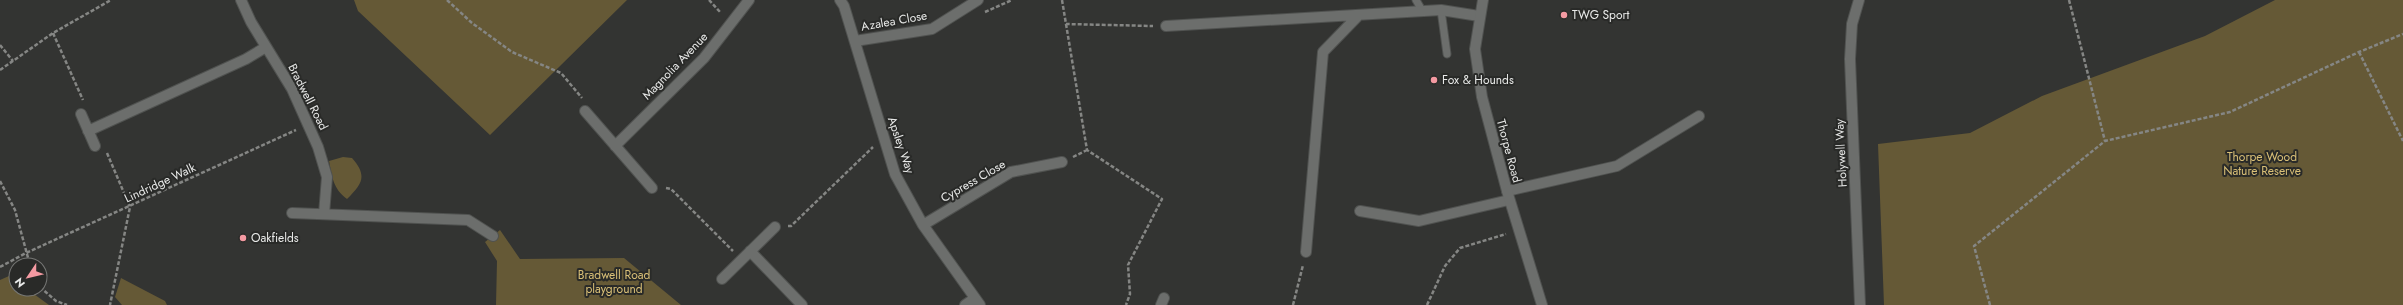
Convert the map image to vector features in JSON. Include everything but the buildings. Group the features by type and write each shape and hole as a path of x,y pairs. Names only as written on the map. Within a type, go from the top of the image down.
{"street":[{"name":"Bradwell Road","path":"241,0 266,48 292,89 318,147 327,177 324,214"},
{"name":"Magnolia Avenue","path":"615,146 704,58 750,0"},
{"name":"Apsley Way","path":"840,0 855,41 895,174 924,225 977,301"},
{"name":"Azalea Close","path":"855,41 932,29 978,0"},
{"name":"Thorpe Road","path":"1484,0 1479,16 1475,49 1482,97 1508,196 1542,305"},
{"name":"Holywell Way","path":"1859,0 1852,24 1850,59 1860,305"},
{"path":"1166,26 1357,17 1441,10 1479,16"},
{"path":"1306,252 1324,52 1357,17"},
{"path":"88,130 246,59 266,48"},
{"path":"585,111 652,188"},
{"path":"81,114 95,146"},
{"path":"1360,211 1419,221 1617,166 1699,116"},
{"name":"Cypress Close","path":"924,225 1011,172 1062,162"},
{"path":"292,213 468,220 493,236"},
{"path":"722,279 775,228"},
{"path":"750,252 802,305"},
{"path":"965,305 977,301"}],"lane":[{"path":"1416,0 1423,12"},
{"path":"1441,10 1447,54"}],"path":[{"path":"0,70 53,33 111,0"},
{"path":"447,0 472,23 512,52 561,74 582,96 585,111"},
{"path":"709,0 731,24"},
{"path":"1062,0 1087,150 1162,199 1128,265 1130,294 1126,305"},
{"path":"2069,0 2105,141"},
{"path":"1066,24 1166,26"},
{"path":"53,33 87,110 81,114"},
{"path":"1990,305 1974,246 2105,141 2230,112 2359,52 2403,34"},
{"path":"0,45 13,61"},
{"path":"2359,52 2403,141"},
{"name":"Lindridge Walk","path":"0,267 26,253 130,207 300,128"},
{"path":"775,228 791,226 884,137"},
{"path":"106,151 130,207 110,305"},
{"path":"0,181 16,210 27,257"},
{"path":"652,188 671,189 741,260"},
{"path":"1427,305 1445,266 1460,248 1518,230"},
{"path":"1293,305 1306,252"},
{"path":"48,294 56,301 67,305"}],"green space":[{"path":"354,0 627,0 490,135 358,11"},
{"name":"Thorpe Wood Nature Reserve","path":"2275,0 2403,0 2403,305 1884,305 1878,144 1970,133 2042,96 2205,36"},
{"path":"343,157 352,158 357,164 361,175 359,184 347,199 336,187 332,177 329,161"},
{"name":"Bradwell Road playground","path":"500,230 520,259 624,258 681,305 496,305 497,261 485,242"},
{"path":"8,276 8,297 38,297 49,305 0,305 0,280"},
{"path":"121,278 165,301 167,305 122,305 115,297"}],"place":[{"name":"TWG Sport","path":"1564,15"},
{"name":"Fox & Hounds","path":"1434,80"},
{"name":"Oakfields","path":"243,238"}]}
